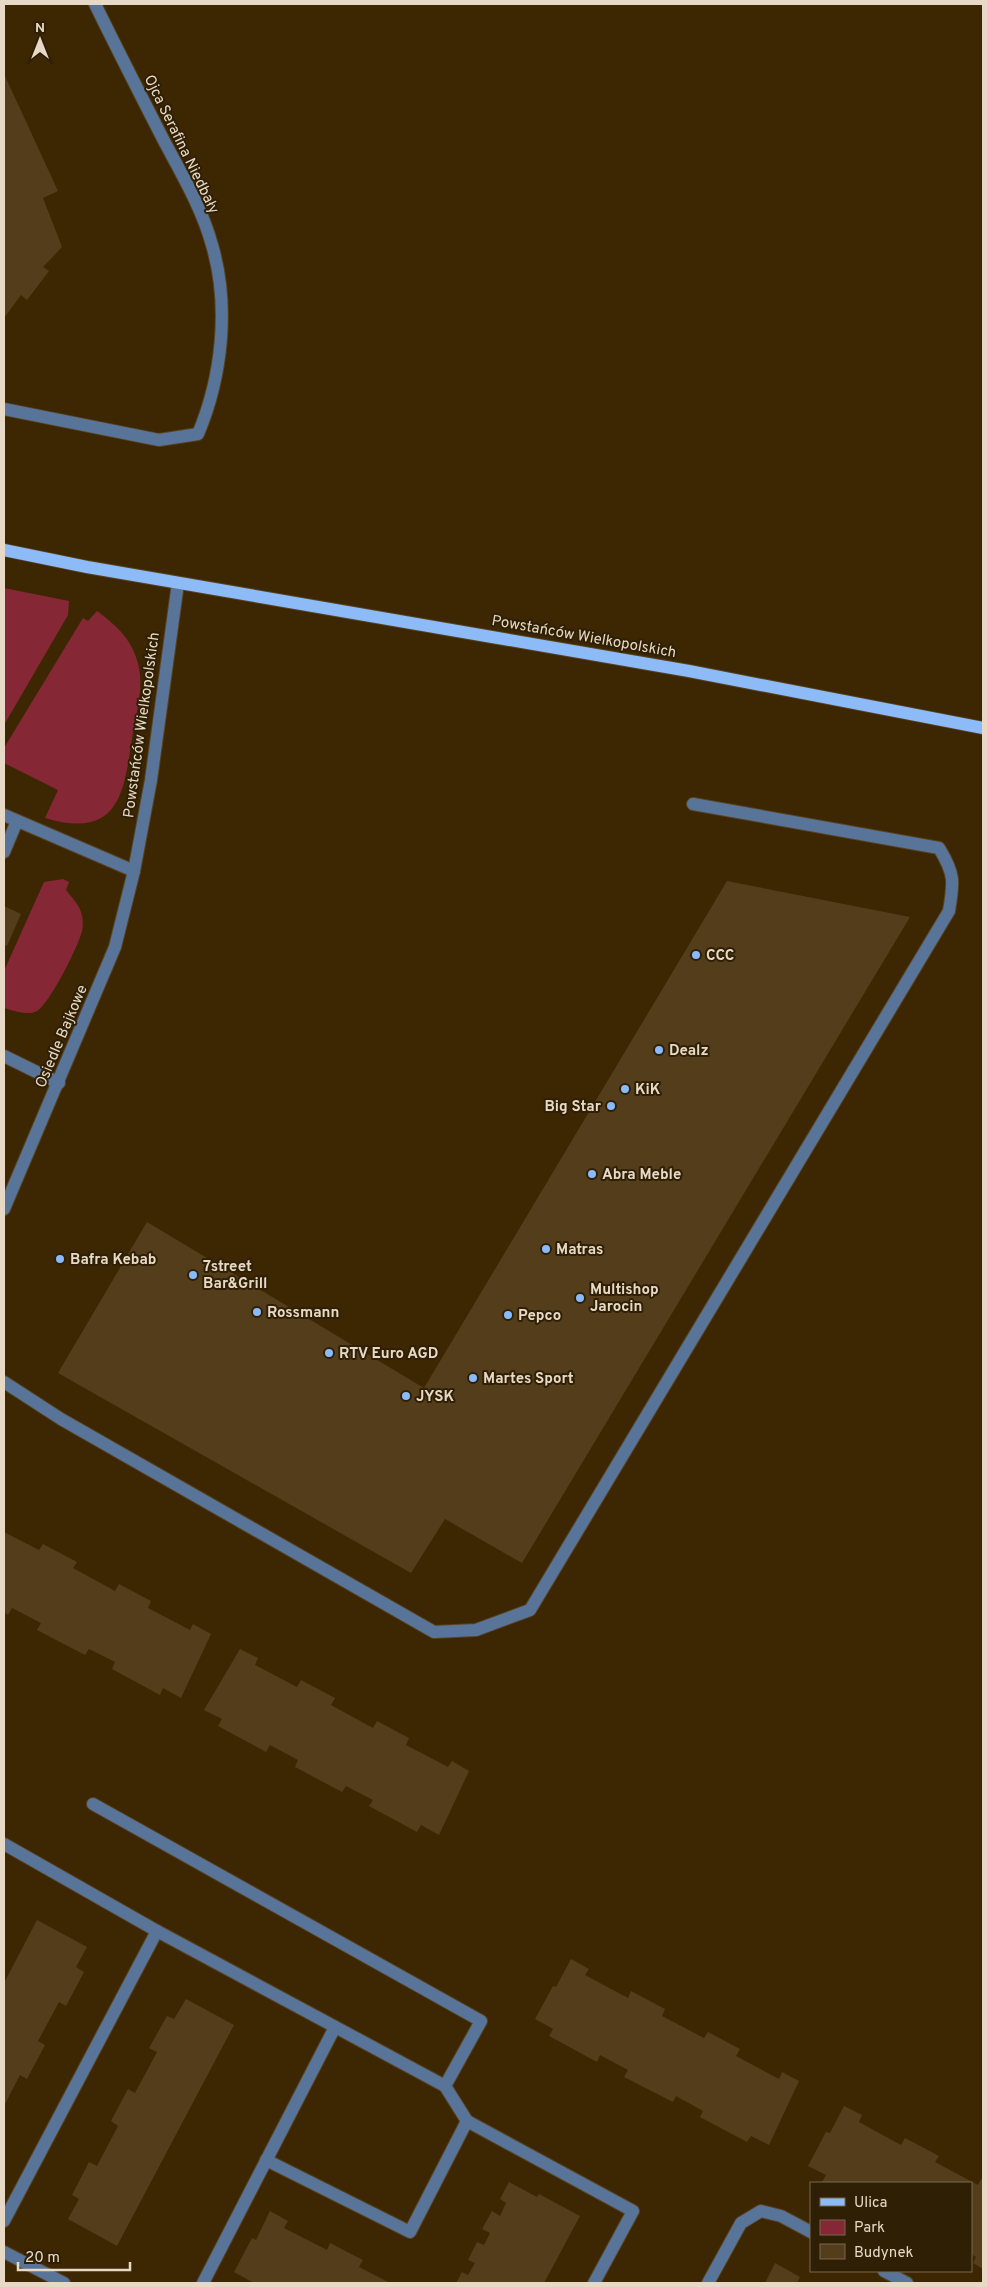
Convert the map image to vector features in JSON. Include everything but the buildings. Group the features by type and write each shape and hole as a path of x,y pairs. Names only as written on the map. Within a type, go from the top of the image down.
{"main road":[{"name":"Powstańców Wielkopolskich","path":"4,550 178,583 689,671 983,728"}],"street":[{"name":"Ojca Serafina Niedbały","path":"4,409 159,440 198,434 210,404 221,335 220,291 212,246 193,196 95,4"},
{"name":"Powstańców Wielkopolskich","path":"134,871 151,780 178,583"},
{"path":"4,1382 61,1418 434,1632 476,1630 530,1610 949,911 953,887 951,867 939,848 693,804"},
{"path":"4,815 134,871"},
{"path":"4,852 17,821"},
{"name":"Osiedle Bajkowe","path":"4,1209 115,947 134,871"},
{"path":"4,1056 59,1083"},
{"path":"93,1804 481,2021 445,2086"},
{"path":"4,1844 157,1931 445,2086 467,2121 633,2211 594,2283"},
{"path":"4,2221 157,1931"},
{"path":"203,2283 335,2027"},
{"path":"266,2160 410,2232 467,2121"},
{"path":"708,2283 741,2222 761,2211 781,2216 810,2231"},
{"path":"4,2252 64,2283"},
{"path":"886,2272 907,2283"}],"green space":[{"path":"4,588 69,601 68,615 4,725"},
{"path":"97,611 120,631 133,650 139,666 140,694 126,773 122,790 114,805 104,816 90,822 71,823 45,818 58,790 4,763 4,748 83,618 88,621"},
{"path":"63,879 69,882 66,890 81,912 83,926 75,949 56,987 37,1011 25,1013 4,1008 4,971 44,882"}],"place":[{"name":"CCC","path":"696,955"},
{"name":"Dealz","path":"659,1050"},
{"name":"KiK","path":"625,1089"},
{"name":"Big Star","path":"611,1106"},
{"name":"Abra Meble","path":"592,1174"},
{"name":"Matras","path":"546,1249"},
{"name":"Bafra Kebab","path":"60,1259"},
{"name":"7street Bar&Grill","path":"193,1275"},
{"name":"Multishop Jarocin","path":"580,1298"},
{"name":"Rossmann","path":"257,1312"},
{"name":"Pepco","path":"508,1315"},
{"name":"RTV Euro AGD","path":"329,1353"},
{"name":"Martes Sport","path":"473,1378"},
{"name":"JYSK","path":"406,1396"}]}
